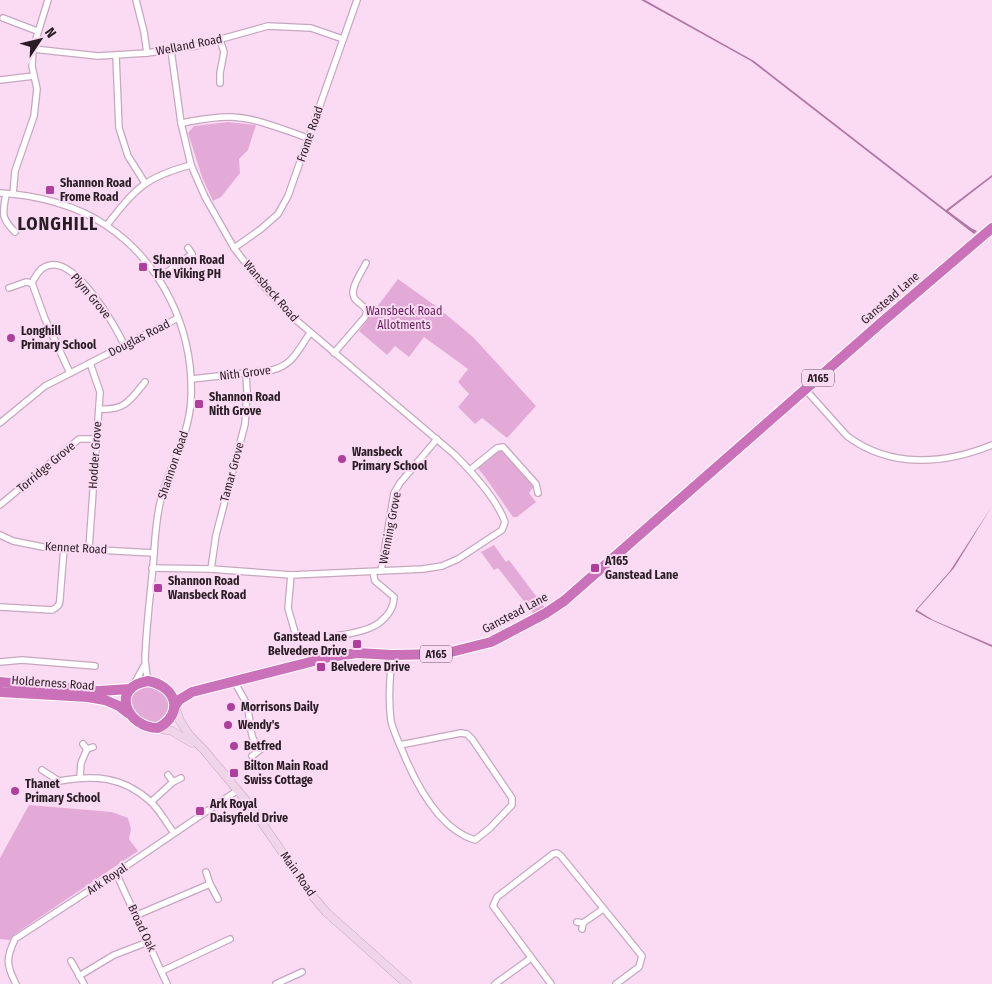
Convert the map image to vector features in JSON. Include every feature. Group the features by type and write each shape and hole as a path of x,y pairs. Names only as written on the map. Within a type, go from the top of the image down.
{"highway":[{"name":"Ganstead Lane","path":"175,706 179,700 192,692 330,657 357,653 392,655 443,654 491,642 546,613 564,601 957,256 992,228"},
{"name":"Holderness Road","path":"0,682 98,691 131,688"},
{"name":"A165","path":"131,688 142,682 159,685"},
{"name":"Ganstead Lane","path":"159,685 192,692"},
{"path":"159,685 171,696 175,706"},
{"path":"131,688 126,695 125,702 131,715 142,724 158,728"},
{"name":"Holderness Road","path":"0,692 88,697 105,700 119,706 131,715"},
{"name":"A165","path":"158,728 168,722 175,706"}],"main road":[{"name":"Main Road","path":"175,706 190,736 238,790 326,912 407,984"},
{"name":"Main Road","path":"158,728 176,732 204,750"}],"street":[{"path":"15,232 6,224 3,215 6,194 34,116 37,89 34,76 33,49 48,0"},
{"path":"136,0 147,53"},
{"name":"Frome Road","path":"234,248 278,214 288,196 357,0"},
{"path":"3,18 37,31"},
{"name":"Welland Road","path":"33,49 98,56 147,53 220,40 268,26 311,28 343,38"},
{"path":"220,40 224,52 220,83"},
{"name":"Wansbeck Road","path":"152,568 211,569 291,575 423,569 442,566 458,559 502,530 505,522 502,512 470,470 437,439 310,333 282,307 234,248 205,197 191,165 181,123 171,50"},
{"path":"116,56 119,128 128,156 146,183"},
{"path":"0,80 34,76"},
{"path":"181,123 232,117 248,119 308,138"},
{"path":"107,226 136,190 170,170 191,165"},
{"name":"Shannon Road","path":"6,194 42,199 71,208 107,226 140,254 159,278 170,299 186,341 192,379 188,423 161,498 152,568 145,665 131,688"},
{"path":"159,278 192,254 188,248"},
{"path":"334,353 365,317 366,307 355,299 353,294 366,263"},
{"name":"Plym Grove","path":"32,283 39,271 46,266 53,264 70,271 110,318 124,345"},
{"path":"10,288 26,282 32,283 45,319 70,373"},
{"name":"Douglas Road","path":"0,423 45,386 178,318"},
{"name":"Nith Grove","path":"192,379 246,374 283,368 310,333"},
{"name":"Hodder Grove","path":"90,363 100,392 90,548"},
{"name":"Tamar Grove","path":"211,569 216,535 245,424 246,374"},
{"path":"99,409 112,410 124,406 145,382"},
{"path":"805,389 854,441 875,451 900,459 937,460 968,454 992,445"},
{"name":"Torridge Grove","path":"0,505 79,439 96,440"},
{"name":"Wenning Grove","path":"381,571 394,493 400,483 437,439"},
{"path":"470,470 497,448 503,447 536,484 538,493"},
{"name":"Kennet Road","path":"0,535 13,541 42,547 90,548 154,553"},
{"path":"0,607 52,610 60,604 64,548"},
{"path":"291,575 288,608 296,636 304,638 345,635 374,626 380,622 390,612 394,604 394,597 375,581 373,572"},
{"path":"392,655 389,696 392,722 400,745 413,777 435,811 464,837 475,840 490,828 512,805 512,798 467,734 461,733 400,745"},
{"path":"0,662 22,660 86,667 95,666"},
{"path":"145,665 147,677 159,685"},
{"path":"234,681 246,703 250,716 253,743 259,750"},
{"path":"252,756 265,746"},
{"path":"80,777 81,764 88,747"},
{"path":"42,770 59,781 80,777 99,777 119,782 136,790 152,802 174,833"},
{"path":"168,775 173,782"},
{"path":"152,802 173,782 180,778"},
{"name":"Ark Royal","path":"8,965 9,952 15,939 238,790"},
{"path":"551,984 493,906 497,897 553,854 557,853 642,956 639,968 616,984"},
{"path":"206,872 218,899"},
{"name":"Broad Oak","path":"116,873 167,984"},
{"path":"136,915 210,884"},
{"path":"581,924 602,909"},
{"path":"162,971 221,939 230,939"},
{"path":"80,976 114,955 148,942"},
{"path":"495,984 531,958"},
{"path":"71,961 84,984"},
{"path":"0,965 8,965 16,984"},
{"path":"287,971 290,977"},
{"path":"276,984 302,972"}],"green space":[{"path":"228,122 256,125 248,150 239,159 240,173 221,197 213,201 202,177 188,133 194,126"},
{"name":"Wansbeck Road Allotments","path":"398,279 437,307 473,337 536,406 507,438 482,418 475,424 458,407 469,394 458,382 468,369 424,337 409,357 395,346 387,355 359,331"},
{"path":"498,450 504,452 534,486 529,493 536,502 517,517 513,517 477,467"},
{"path":"494,545 506,562 509,560 545,608 534,614 498,568 494,570 481,552"},
{"path":"147,686 163,693 169,705 167,718 154,724 139,717 131,704 131,697 135,691"},
{"path":"29,805 112,812 128,818 131,829 129,839 138,851 15,934 10,940 0,939 0,858"}],"shaded area":[{"path":"641,0 645,0 754,61 946,210 992,175 992,177 948,211 977,231 974,234 751,61"},
{"path":"992,506 954,568 917,610 933,620 992,645 992,647 929,619 915,611 950,571"}],"place":[{"name":"Shannon Road Frome Road","path":"50,190"},
{"name":"Shannon Road The Viking PH","path":"143,267"},
{"name":"Longhill Primary School","path":"11,338"},
{"name":"Shannon Road Nith Grove","path":"199,404"},
{"name":"Wansbeck Primary School","path":"342,459"},
{"name":"A165 Ganstead Lane","path":"595,568"},
{"name":"Shannon Road Wansbeck Road","path":"158,588"},
{"name":"Ganstead Lane Belvedere Drive","path":"357,644"},
{"name":"Belvedere Drive","path":"321,667"},
{"name":"Morrisons Daily","path":"231,707"},
{"name":"Wendy's","path":"228,725"},
{"name":"Betfred","path":"234,746"},
{"name":"Bilton Main Road Swiss Cottage","path":"234,773"},
{"name":"Thanet Primary School","path":"15,791"},
{"name":"Ark Royal Daisyfield Drive","path":"200,811"}],"district":[{"name":"LONGHILL","path":"58,224"}]}
